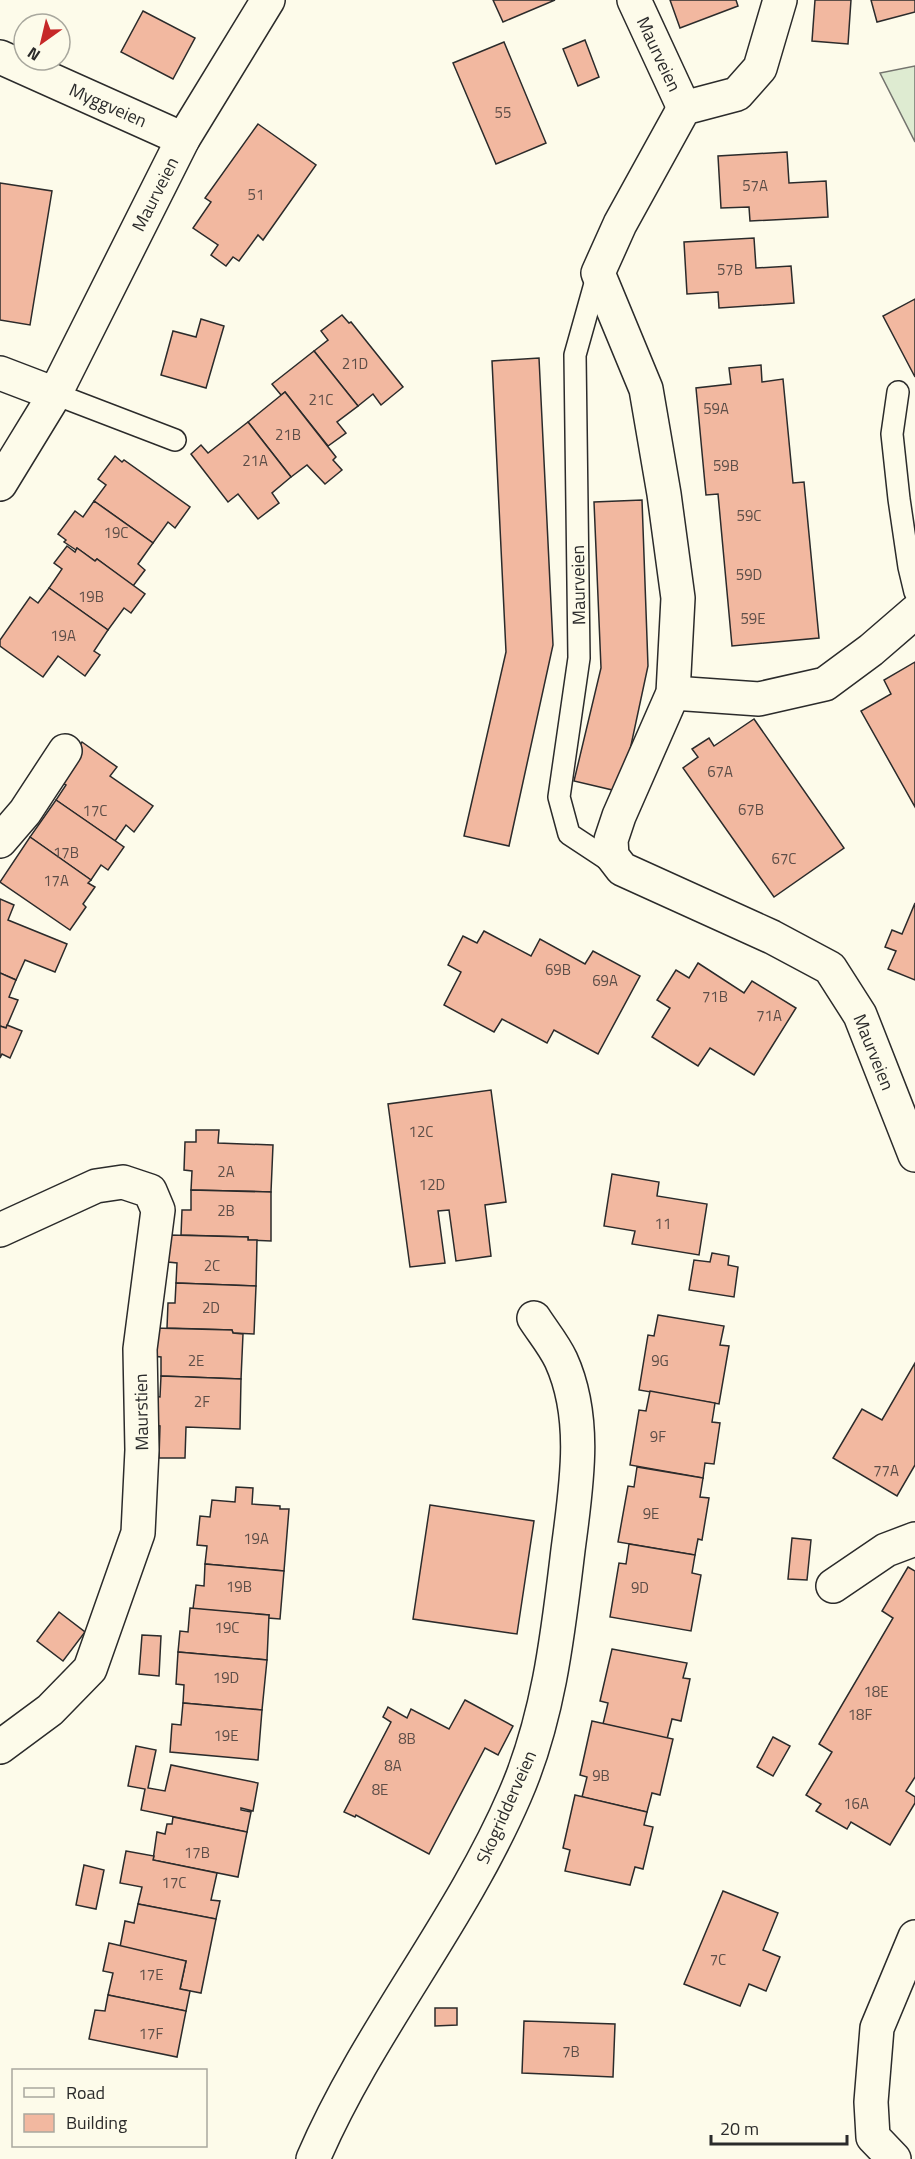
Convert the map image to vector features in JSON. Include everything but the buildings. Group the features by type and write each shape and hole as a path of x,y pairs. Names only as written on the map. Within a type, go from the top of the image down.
{"street":[{"name":"Maurveien","path":"0,484 55,394 183,139 268,0"},
{"name":"Maurveien","path":"634,0 684,108"},
{"name":"Maurveien","path":"598,273 620,224 684,108 737,94 760,68 780,0"},
{"name":"Myggveien","path":"0,57 183,139"},
{"path":"598,273 646,389 664,494 678,598 673,693 619,816 611,840 612,856 622,869"},
{"path":"0,373 55,394"},
{"path":"673,693 759,699 825,684 871,650 915,612"},
{"path":"0,840 25,812 65,751"},
{"name":"Maurveien","path":"622,869 772,937 830,968 860,1015 915,1155"},
{"name":"Maurstien","path":"0,1230 96,1186 123,1182 150,1191 158,1210 140,1349 142,1450 138,1533 90,1669 50,1710 0,1746"},
{"name":"Skogridderveien","path":"313,2159 344,2095 377,2035 454,1911 496,1837 526,1767 546,1701 565,1578 574,1500 577,1447 574,1404 564,1369 534,1318"},
{"path":"832,1586 886,1550 915,1539"},
{"path":"894,2159 873,2137 871,2102 877,2028 915,1937"}],"lane":[{"name":"Maurveien","path":"598,273 575,355 579,658 559,797 569,834 622,869"},
{"path":"898,392 892,434 904,533 915,592"},
{"path":"55,394 176,440"}],"green space":[{"path":"915,66 915,142 880,73"}]}
